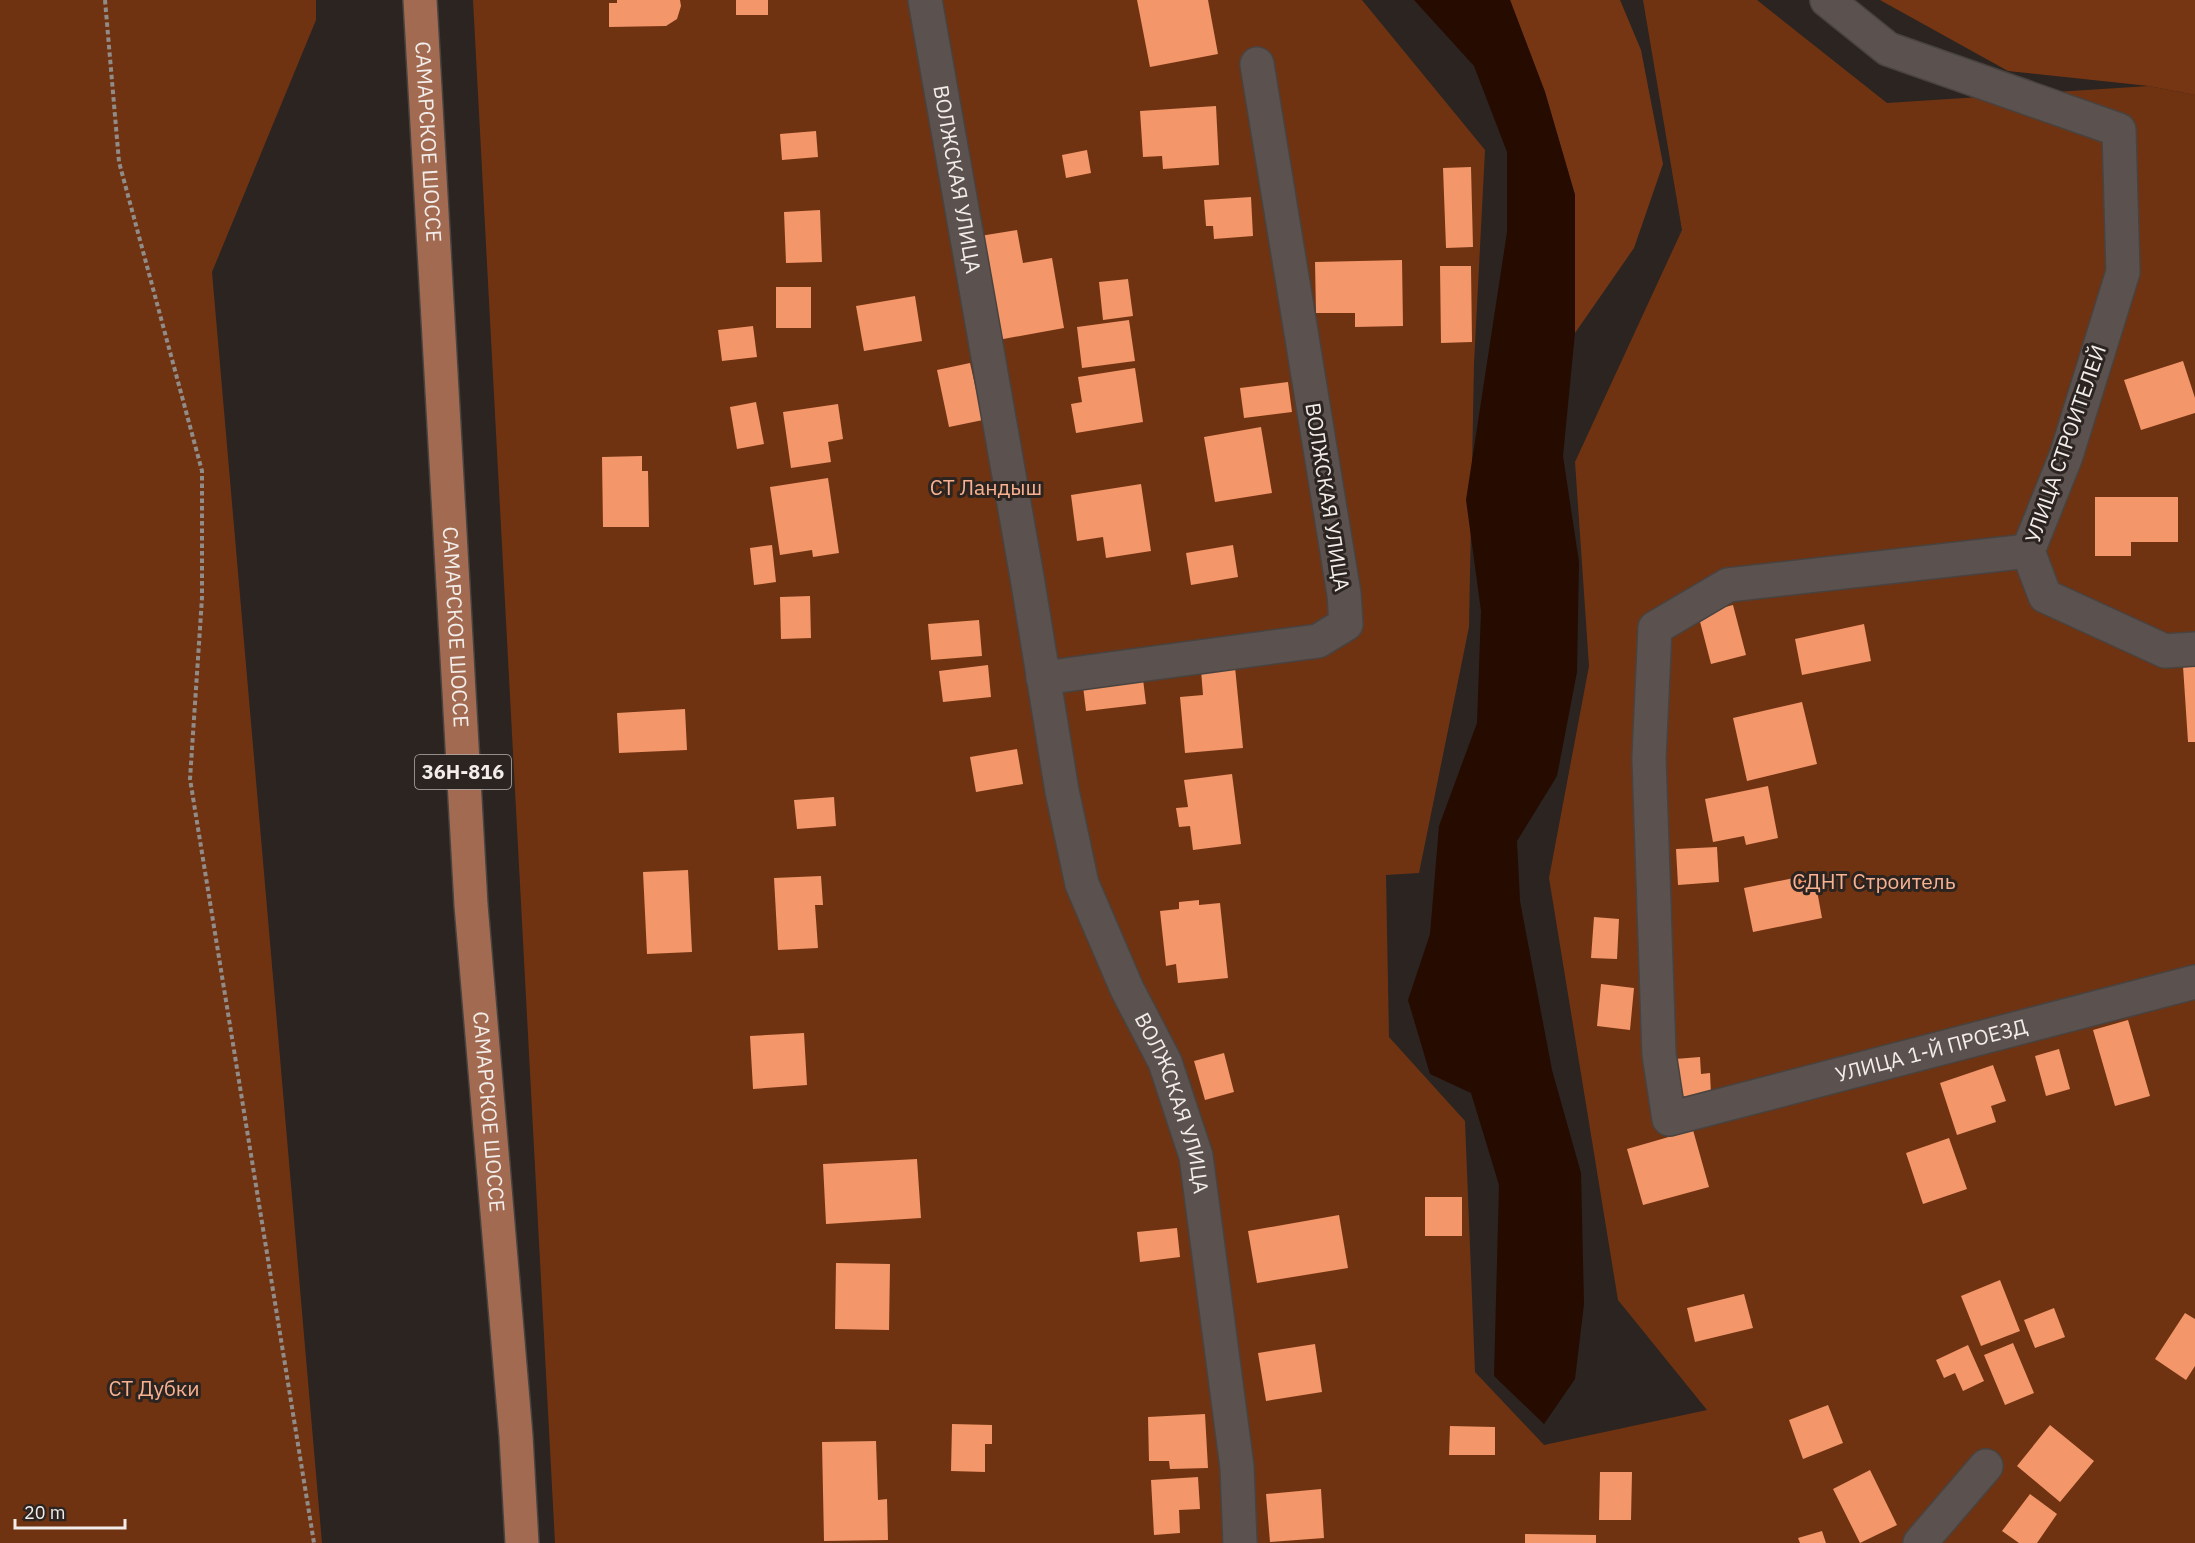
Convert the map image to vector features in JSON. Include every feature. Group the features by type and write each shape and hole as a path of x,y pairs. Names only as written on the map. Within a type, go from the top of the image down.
{"main road":[{"name":"САМАРСКОЕ ШОССЕ","path":"420,0 471,905 515,1424 522,1543"}],"street":[{"name":"ВОЛЖСКАЯ УЛИЦА","path":"925,0 1062,791 1082,884 1127,989 1165,1062 1196,1156 1237,1467 1240,1543"},
{"name":"УЛИЦА СТРОИТЕЛЕЙ","path":"1827,0 1888,49 2120,130 2123,272 2067,456 2028,551 2044,596 2165,651 2195,649"},
{"name":"ВОЛЖСКАЯ УЛИЦА","path":"1043,678 1318,641 1346,624 1344,594 1257,64"},
{"name":"УЛИЦА 1-Й ПРОЕЗД","path":"2028,551 1728,585 1655,628 1649,770 1659,1054 1669,1119 2195,982"},
{"path":"1920,1543 1986,1466"}],"path":[{"path":"105,0 119,162 202,471 202,598 190,779 314,1543"}],"green space":[{"name":"СТ Дубки","path":"0,0 316,0 316,20 212,272 322,1543 0,1543"},
{"name":"СТ Ландыш","path":"473,0 1362,0 1485,150 1474,364 1469,627 1419,873 1386,875 1389,1037 1465,1121 1475,1372 1544,1445 1707,1410 1618,1300 1549,878 1589,666 1575,462 1682,230 1643,0 1757,0 1887,103 2149,86 2195,95 2195,1543 555,1543"}],"shaded area":[{"path":"1414,0 1510,0 1545,92 1575,195 1575,333 1563,456 1579,562 1577,672 1557,776 1517,841 1520,901 1552,1070 1581,1173 1584,1304 1575,1379 1544,1424 1494,1376 1499,1185 1471,1093 1430,1074 1408,1000 1430,934 1439,826 1477,723 1481,611 1466,500 1507,232 1507,152 1474,66"},
{"path":"1510,0 1620,0 1641,50 1663,164 1634,248 1575,333 1575,195 1545,92"},
{"path":"1880,0 2195,0 2195,95 2149,86 2008,71"}],"building":[{"path":"617,0 680,0 681,6 677,19 666,26 609,27 609,3 617,3"},
{"path":"736,0 768,0 768,15 736,15"},
{"path":"1137,0 1208,0 1218,54 1150,67"},
{"path":"1216,106 1219,165 1163,169 1162,156 1143,157 1140,111"},
{"path":"816,131 818,157 782,160 780,134"},
{"path":"1087,150 1091,173 1066,178 1062,155"},
{"path":"1471,167 1473,247 1446,248 1443,168"},
{"path":"1251,197 1253,236 1214,239 1213,226 1206,226 1204,200"},
{"path":"820,210 822,262 786,263 784,212"},
{"path":"1017,230 1023,263 1052,258 1064,328 998,340 980,236"},
{"path":"1402,260 1403,326 1355,327 1355,313 1316,313 1315,262"},
{"path":"1440,266 1471,266 1472,342 1441,343"},
{"path":"1128,279 1133,316 1103,320 1099,282"},
{"path":"776,287 811,287 811,328 776,328"},
{"path":"915,296 922,341 864,351 856,306"},
{"path":"1129,320 1135,361 1082,368 1077,327"},
{"path":"753,326 757,357 722,361 718,330"},
{"path":"2183,361 2195,398 2195,413 2141,430 2124,380"},
{"path":"970,363 983,420 949,427 937,370"},
{"path":"1135,368 1143,422 1076,433 1071,404 1082,402 1078,377"},
{"path":"1288,382 1292,412 1244,418 1240,388"},
{"path":"756,402 764,444 737,449 730,407"},
{"path":"838,404 843,439 828,442 831,462 791,468 783,412"},
{"path":"1261,427 1272,493 1215,502 1204,437"},
{"path":"642,456 642,471 648,471 649,527 603,527 602,457"},
{"path":"828,478 839,553 813,557 812,550 780,555 770,487"},
{"path":"1141,484 1151,551 1106,558 1103,537 1077,541 1071,495"},
{"path":"2095,497 2178,497 2178,542 2131,542 2131,556 2095,556"},
{"path":"772,545 776,582 754,585 750,548"},
{"path":"1233,545 1238,577 1191,585 1186,553"},
{"path":"810,596 811,638 781,639 780,597"},
{"path":"1733,605 1746,655 1711,664 1698,614"},
{"path":"979,620 982,656 931,660 928,624"},
{"path":"1864,624 1871,661 1802,675 1795,639"},
{"path":"988,665 991,697 943,702 939,671"},
{"path":"2195,665 2195,742 2188,742 2183,666"},
{"path":"1235,667 1243,748 1185,753 1180,697 1203,695 1201,670"},
{"path":"1143,679 1146,704 1086,711 1083,686"},
{"path":"1802,702 1817,764 1747,781 1733,718"},
{"path":"685,709 687,750 619,753 617,713"},
{"path":"1017,749 1023,784 976,792 970,757"},
{"path":"1232,774 1241,844 1193,850 1190,826 1179,827 1176,808 1188,807 1184,780"},
{"path":"1768,786 1778,838 1746,845 1744,836 1713,842 1705,799"},
{"path":"834,797 836,826 797,829 794,800"},
{"path":"1717,847 1719,882 1678,885 1676,849"},
{"path":"688,870 692,952 647,954 643,872"},
{"path":"1814,874 1822,918 1753,932 1744,888"},
{"path":"821,876 823,905 815,905 818,948 778,950 774,878"},
{"path":"1199,900 1199,905 1220,903 1228,978 1178,983 1176,964 1166,966 1160,911 1179,909 1179,902"},
{"path":"1594,917 1619,919 1617,959 1591,958"},
{"path":"1601,984 1634,988 1630,1030 1597,1026"},
{"path":"2128,1020 2150,1096 2115,1106 2093,1030"},
{"path":"804,1033 807,1085 753,1089 750,1036"},
{"path":"2059,1049 2070,1089 2046,1096 2035,1056"},
{"path":"1224,1053 1234,1092 1205,1100 1194,1061"},
{"path":"1700,1057 1701,1074 1710,1073 1711,1094 1679,1097 1675,1059"},
{"path":"1993,1065 2006,1101 1991,1106 1996,1122 1957,1135 1940,1083"},
{"path":"1693,1130 1709,1187 1643,1205 1627,1149"},
{"path":"1949,1138 1967,1189 1923,1204 1906,1153"},
{"path":"917,1159 921,1218 826,1224 823,1164"},
{"path":"1425,1197 1462,1197 1462,1236 1425,1236"},
{"path":"1339,1215 1348,1268 1257,1283 1248,1231"},
{"path":"1177,1228 1180,1257 1140,1262 1137,1232"},
{"path":"836,1263 890,1264 889,1330 835,1329"},
{"path":"2000,1280 2020,1331 1981,1346 1961,1296"},
{"path":"1744,1294 1753,1328 1695,1342 1687,1308"},
{"path":"2054,1308 2065,1337 2035,1348 2024,1320"},
{"path":"2185,1313 2195,1319 2195,1366 2186,1380 2155,1359"},
{"path":"2013,1343 2034,1393 2005,1405 1984,1355"},
{"path":"1315,1344 1322,1392 1266,1401 1258,1353"},
{"path":"1968,1345 1984,1381 1963,1391 1955,1373 1944,1378 1936,1360"},
{"path":"1828,1405 1843,1443 1803,1459 1789,1420"},
{"path":"1205,1414 1208,1468 1170,1469 1169,1461 1149,1461 1148,1417"},
{"path":"952,1424 992,1425 992,1444 985,1444 985,1472 951,1471"},
{"path":"2050,1425 2094,1461 2060,1502 2017,1466"},
{"path":"1450,1426 1495,1427 1495,1455 1449,1455"},
{"path":"876,1441 878,1500 887,1499 888,1540 824,1541 822,1442"},
{"path":"1870,1470 1897,1525 1860,1543 1833,1489"},
{"path":"1600,1472 1632,1472 1631,1520 1599,1520"},
{"path":"1198,1477 1200,1509 1179,1510 1180,1533 1154,1535 1151,1480"},
{"path":"1321,1489 1324,1538 1270,1542 1266,1494"},
{"path":"2030,1494 2057,1514 2037,1543 2019,1543 2002,1531"},
{"path":"1822,1531 1826,1543 1800,1543 1798,1538"},
{"path":"1525,1534 1596,1535 1596,1543 1525,1543"}],"park label":[{"name":"СДНТ Строитель","path":"1874,882"}]}
